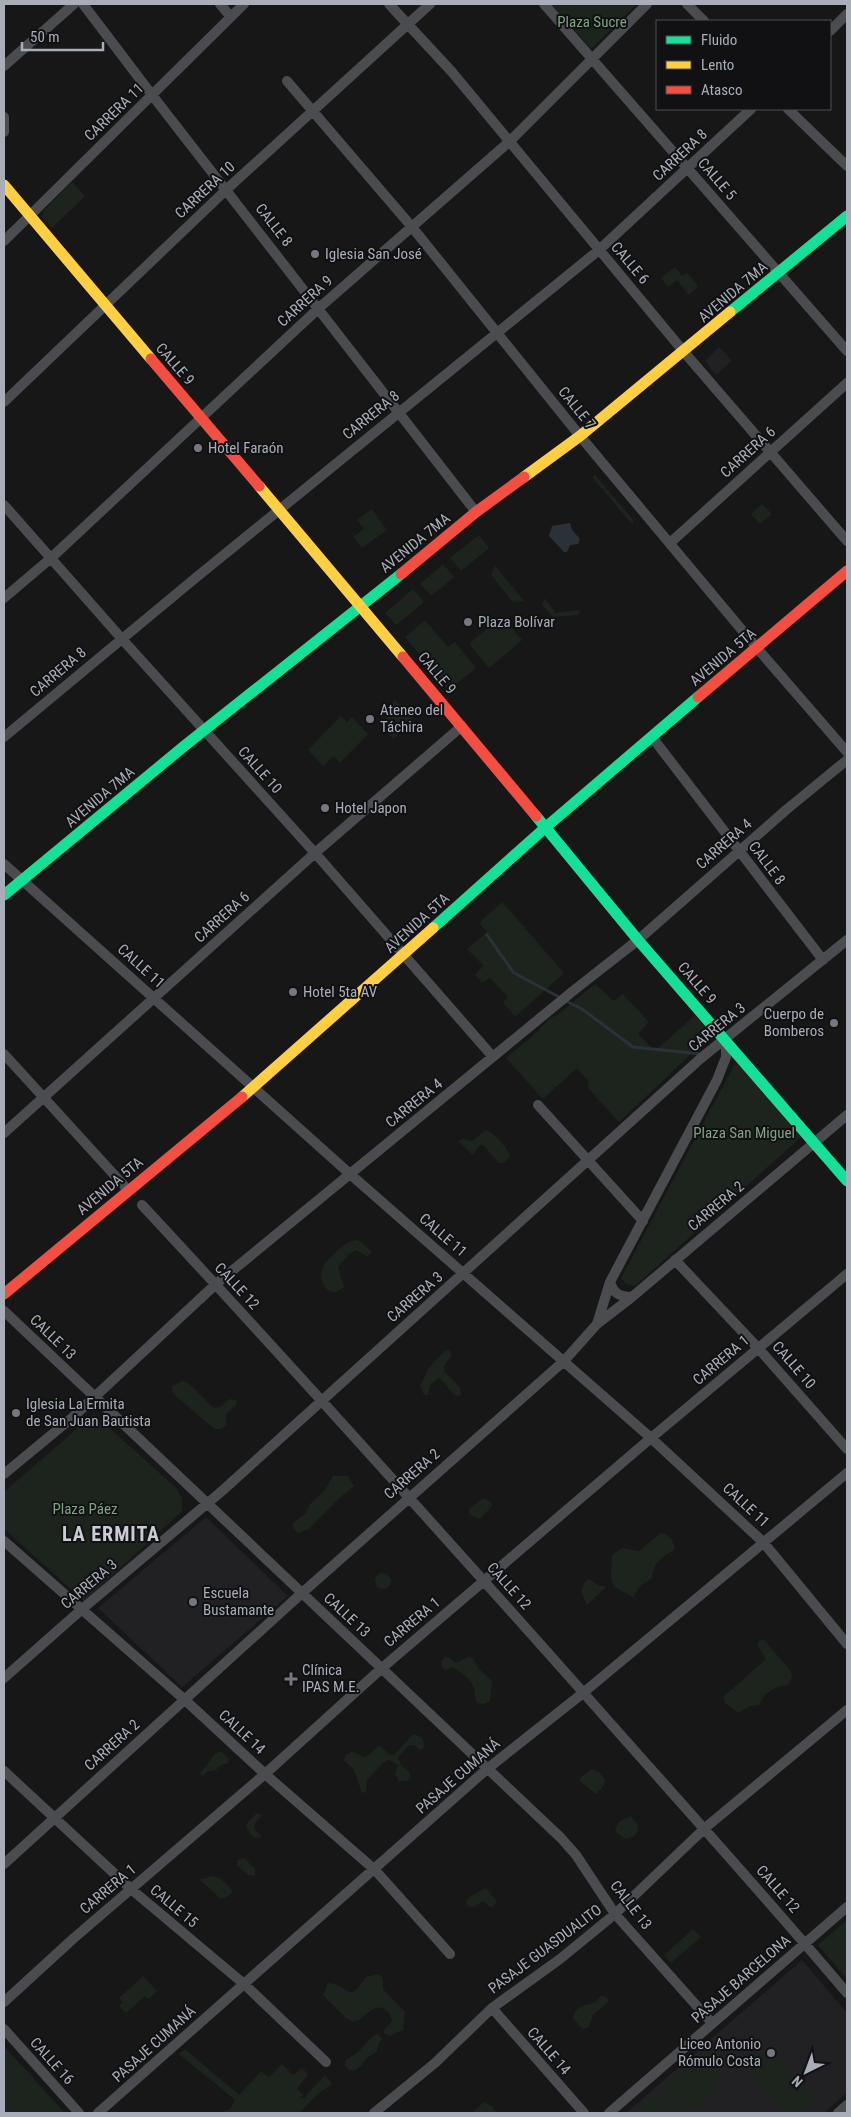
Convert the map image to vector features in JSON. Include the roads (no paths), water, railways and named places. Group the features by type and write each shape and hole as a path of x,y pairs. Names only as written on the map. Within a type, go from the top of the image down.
{"street":[{"path":"4,66 74,4"},
{"name":"CALLE 8","path":"84,4 152,95 227,189 476,512"},
{"path":"220,4 231,17"},
{"name":"CARRERA 11","path":"4,241 244,4"},
{"name":"CALLE 6","path":"389,4 452,72 684,352 847,541"},
{"name":"CARRERA 10","path":"4,402 227,189 430,4"},
{"name":"CALLE 5","path":"544,4 847,351"},
{"name":"CARRERA 9","path":"4,598 50,559 318,308 510,141 647,4"},
{"path":"687,4 703,20"},
{"path":"831,30 847,14"},
{"name":"CALLE 7","path":"287,82 412,227 580,436 757,648 847,752"},
{"name":"CARRERA 8","path":"4,737 599,250 750,110"},
{"path":"789,110 847,166"},
{"path":"4,118 4,132"},
{"name":"CALLE 9","path":"4,185 462,726 638,940 847,1180"},
{"name":"AVENIDA 7MA","path":"4,896 204,731 361,607 476,512 580,436 847,216"},
{"name":"CARRERA 6","path":"670,543 847,383"},
{"name":"CALLE 10","path":"4,504 50,559 315,853 493,1057"},
{"name":"AVENIDA 5TA","path":"4,1294 227,1108 254,1088 546,827 847,571"},
{"name":"CARRERA 6","path":"4,1133 315,853 462,726"},
{"name":"CALLE 8","path":"652,737 823,960"},
{"name":"CARRERA 4","path":"4,1474 94,1398 216,1284 572,991 638,940 739,850 847,760"},
{"name":"CALLE 11","path":"4,864 350,1174 651,1438 763,1542 847,1644"},
{"name":"CARRERA 3","path":"4,1678 207,1503 465,1274 700,1059 726,1040 847,940"},
{"path":"597,1324 610,1282 718,1080 726,1057 726,1040"},
{"path":"4,1054 128,1190"},
{"path":"538,1105 643,1221"},
{"name":"CARRERA 2","path":"4,1864 53,1817 302,1593 564,1361 597,1324 632,1297 847,1115"},
{"name":"CALLE 12","path":"142,1205 484,1580 705,1828 847,1993"},
{"name":"CALLE 10","path":"675,1260 758,1348 847,1448"},
{"name":"CARRERA 1","path":"4,2002 74,1938 265,1774 382,1668 651,1438 847,1274"},
{"path":"610,1282 615,1294 632,1297"},
{"name":"CALLE 13","path":"4,1311 561,1838 576,1855 615,1914 712,2023"},
{"name":"PASAJE CUMANÁ","path":"98,2113 487,1769 583,1693 847,1473"},
{"name":"CALLE 14","path":"4,1541 375,1870 450,1954"},
{"name":"PASAJE GUASDUALITO","path":"374,2113 435,2063 492,2008 560,1959 615,1914 705,1828 847,1710"},
{"name":"CALLE 15","path":"4,1771 131,1889 244,1984 326,2062"},
{"name":"PASAJE BARCELONA","path":"608,2113 847,1907"},
{"name":"CALLE 14","path":"492,2008 584,2113"},
{"name":"CALLE 16","path":"4,2029 79,2113"},
{"path":"838,2113 847,2105"}],"waterway":[{"path":"487,935 514,973 561,998"},
{"path":"566,1001 582,1009 633,1047 701,1054"}],"place":[{"name":"Iglesia San José","path":"315,254"},
{"name":"Hotel Faraón","path":"198,448"},
{"name":"Plaza Bolívar","path":"468,622"},
{"name":"Ateneo del Táchira","path":"370,719"},
{"name":"Hotel Japon","path":"325,808"},
{"name":"Hotel 5ta AV","path":"293,992"},
{"name":"Cuerpo de Bomberos","path":"834,1023"},
{"name":"Iglesia La Ermita de San Juan Bautista","path":"16,1413"},
{"name":"Escuela Bustamante","path":"193,1602"},
{"name":"Clínica IPAS M.E.","path":"291,1679"},
{"name":"Liceo Antonio Rómulo Costa","path":"771,2053"}],"district":[{"name":"LA ERMITA","path":"111,1534"}],"park label":[{"name":"Plaza Sucre","path":"592,22"},
{"name":"Plaza San Miguel","path":"744,1133"},
{"name":"Plaza Páez","path":"85,1509"}]}
